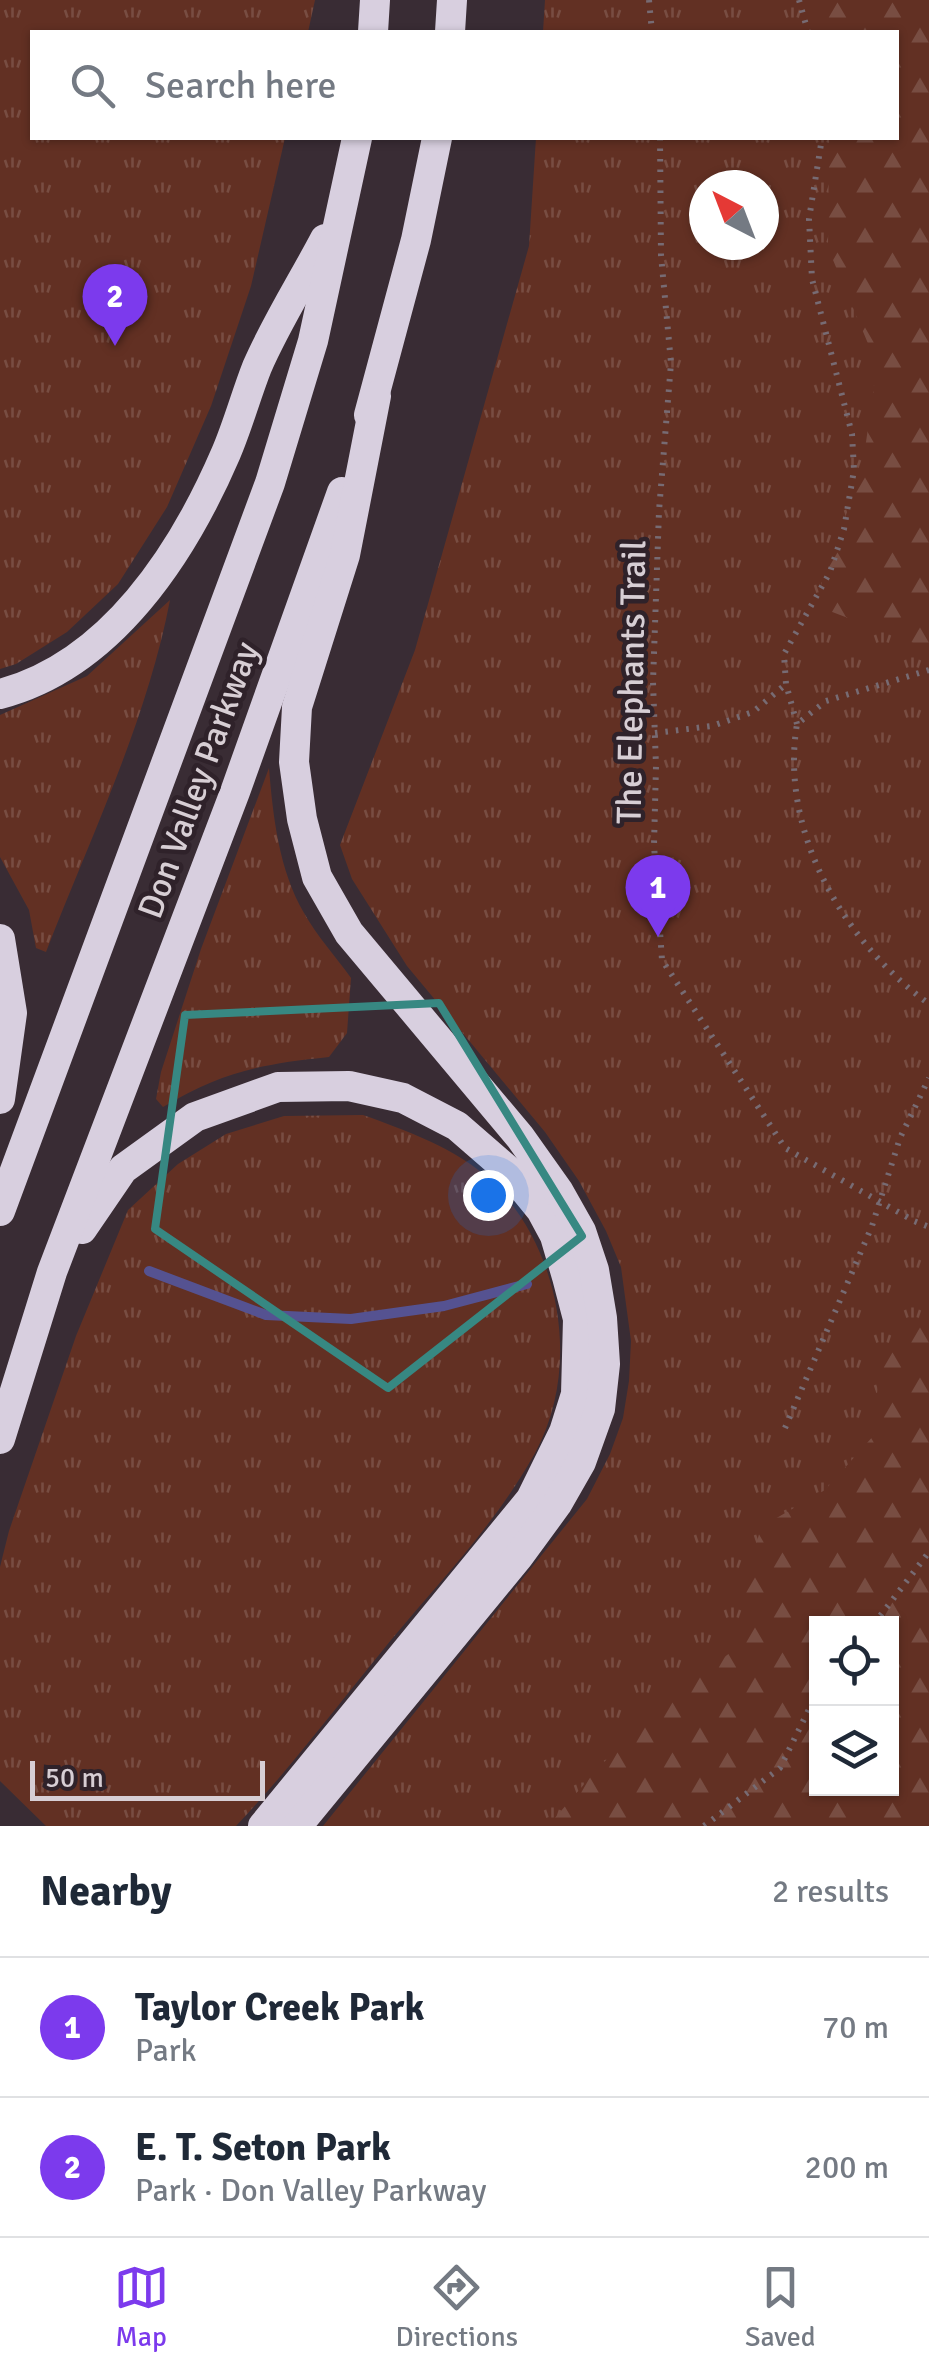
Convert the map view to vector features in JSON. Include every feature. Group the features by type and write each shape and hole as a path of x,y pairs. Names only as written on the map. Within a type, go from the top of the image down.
{"highway":[{"path":"372,30 376,0"},
{"path":"450,30 452,0"},
{"name":"Don Valley Parkway","path":"0,1210 270,483 313,342 358,140"},
{"name":"Don Valley Parkway","path":"0,1439 52,1272 235,792 376,396 437,140"},
{"path":"0,694 34,685 104,638 177,550 226,454 258,364 346,202"},
{"path":"297,1826 519,1556 557,1504 580,1462 600,1409 605,1364 594,1270 581,1232 560,1192 520,1137 348,933 317,876 302,819 294,762 297,707 345,555 376,396"},
{"path":"0,939 12,1013 0,1098"},
{"path":"52,1272 123,1169 195,1116 278,1087 349,1086 403,1098 456,1126 510,1172 541,1210 555,1236 578,1319 578,1357 576,1394 550,1462 531,1499 503,1536 263,1826"}],"path":[{"path":"649,0 652,30"},
{"path":"799,0 807,30"},
{"name":"The Elephants Trail","path":"660,140 661,255 672,363 659,510 652,682 654,845 662,960 786,1148 929,1227"},
{"path":"822,140 808,219 812,279 852,434 854,470 844,529 830,572 784,654 786,684 797,724 792,757 811,857 852,928 897,981 929,1004"},
{"path":"797,724 826,701 929,670"},
{"path":"655,732 712,726 754,712 786,684"},
{"path":"785,1428 880,1202 900,1138 929,1078"},
{"path":"880,1616 929,1552"},
{"path":"704,1826 780,1768 811,1706"}],"highlighted area":[{"path":"439,1003 582,1236 388,1388 155,1229 185,1015"}],"green space":[{"path":"0,0 315,0 308,30 30,30 30,140 285,140 251,286 211,406 167,507 118,584 67,632 16,664 0,669"},
{"path":"545,0 929,0 929,1826 323,1826 587,1499 623,1418 629,1381 631,1341 621,1267 606,1231 579,1181 545,1132 407,966 352,879 340,845 415,650 529,246 536,140 899,140 899,30 543,30"},
{"path":"808,0 929,0 929,649 814,605 862,470 877,365 828,248 829,140 899,140 899,30 816,30"},
{"path":"170,600 132,734 46,952 36,948 29,910 0,857 0,715 87,676"},
{"path":"269,768 275,824 295,896 309,922 351,978 347,1033 329,1057 243,1072 204,1085 163,1107 156,1099 161,1072 201,949"},
{"path":"363,1115 430,1142 477,1169 514,1208 534,1239 557,1310 560,1347 558,1384 535,1453 468,1550 236,1826 46,1826 0,1781 0,1567 76,1336 128,1210 178,1164 226,1134 284,1116"},
{"path":"929,1316 929,1826 548,1826 600,1766 666,1702 744,1642 743,1592 761,1527 825,1490 875,1434 878,1377 891,1345"}],"waterway":[{"path":"149,1271 266,1315 351,1319 444,1306 527,1284"}],"place":[{"name":"E. T. Seton Park","path":"115,346"},
{"name":"Taylor Creek Park","path":"658,937"}]}
